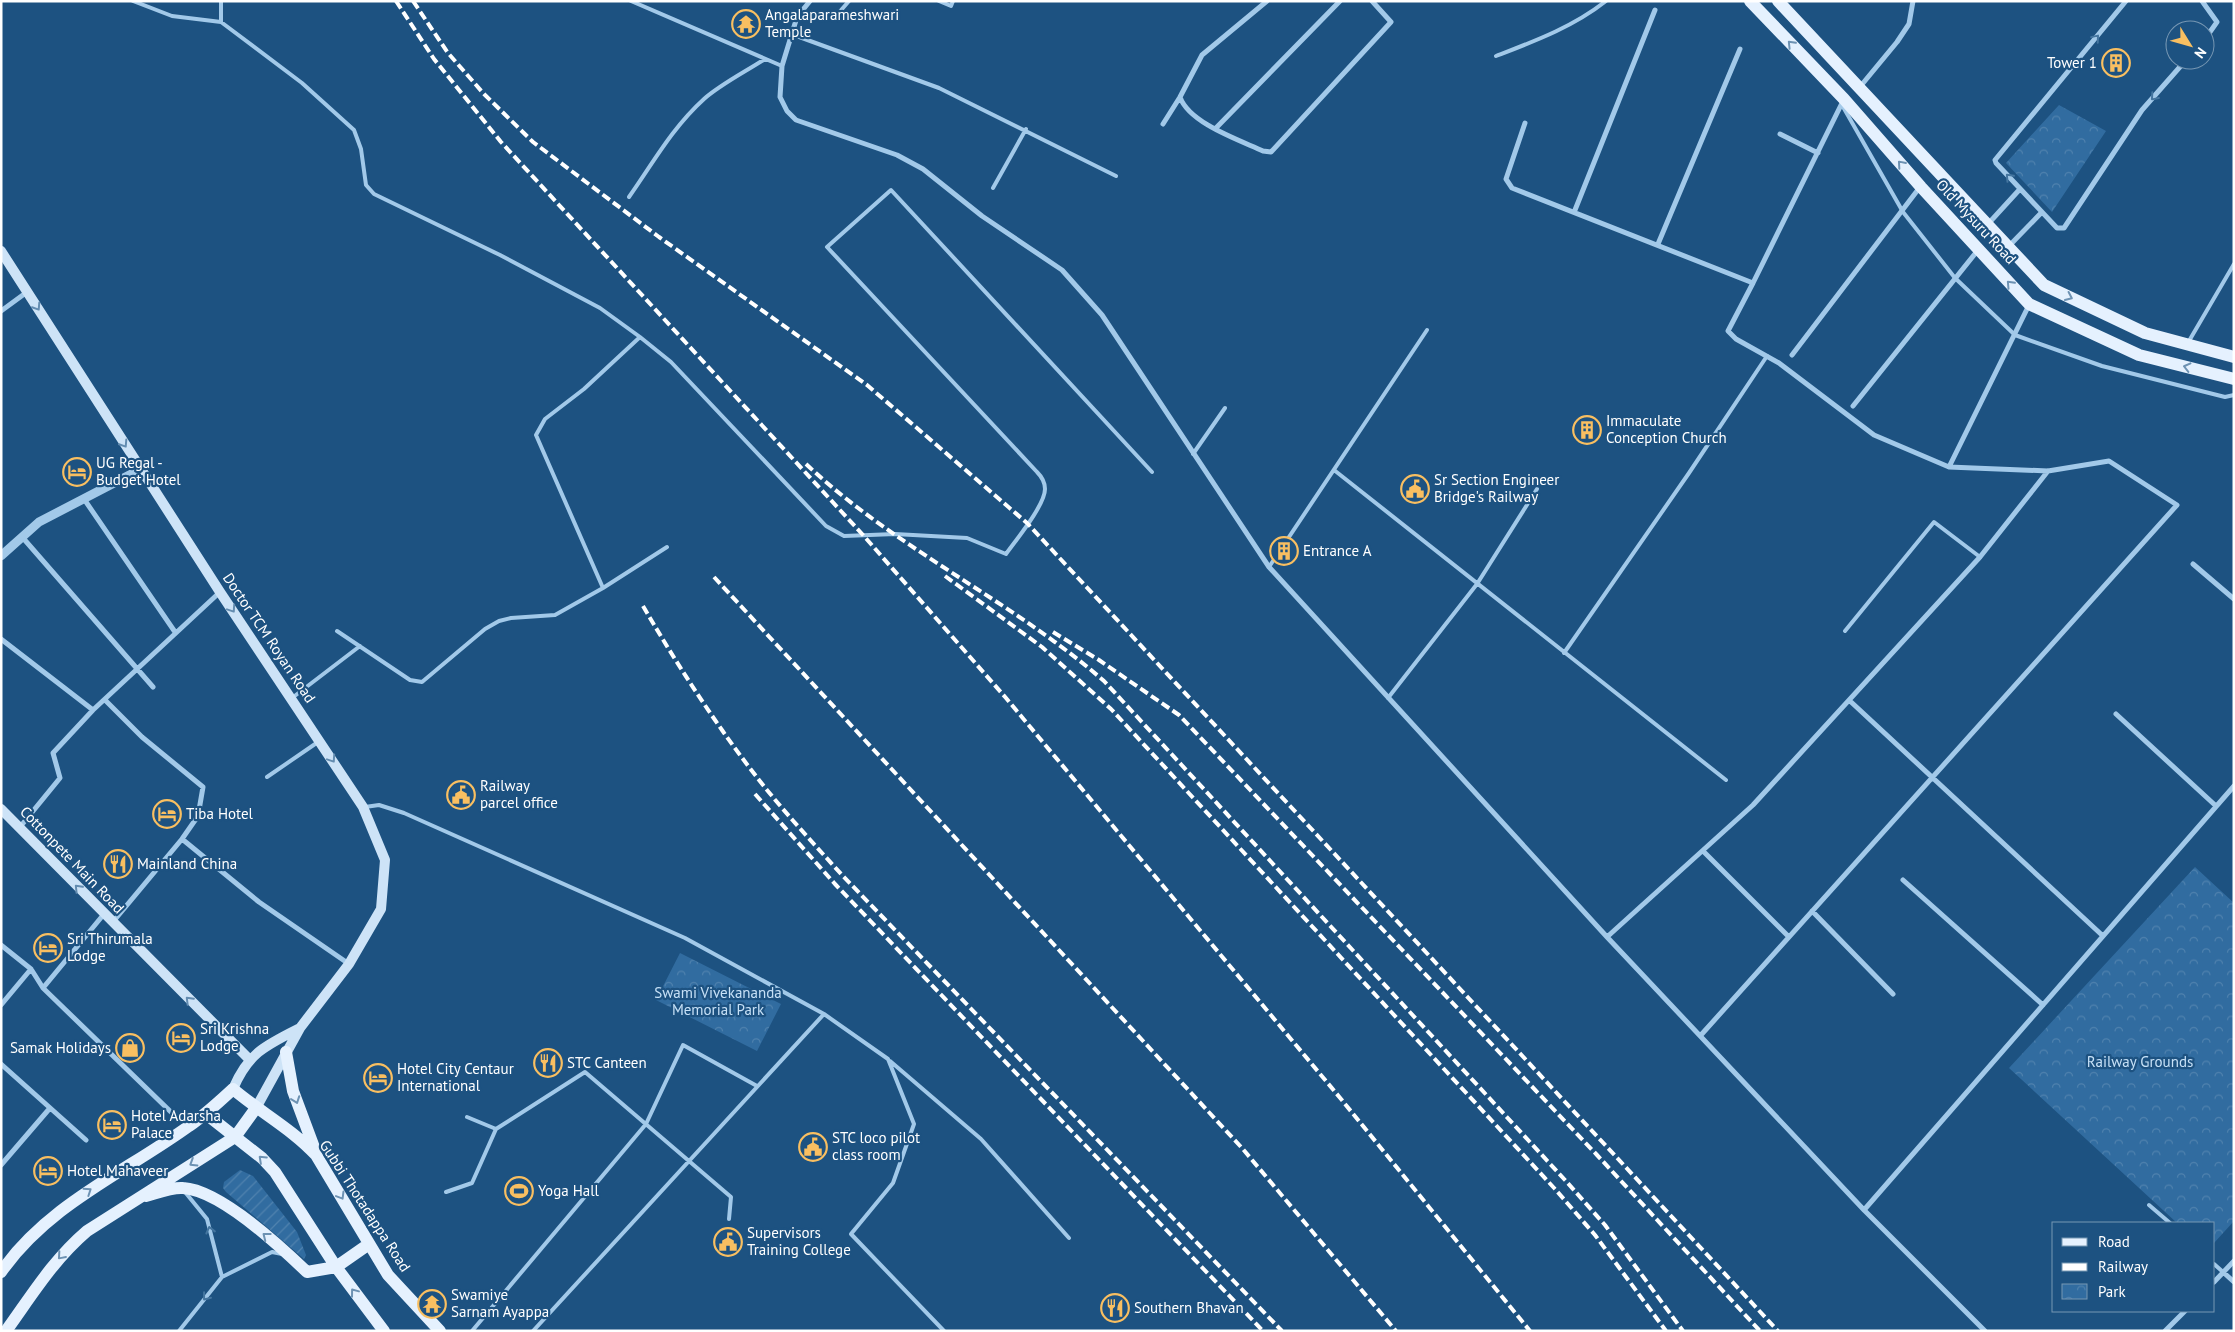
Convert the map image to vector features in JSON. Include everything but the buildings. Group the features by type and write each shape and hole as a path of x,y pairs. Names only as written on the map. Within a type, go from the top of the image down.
{"main road":[{"name":"Old Mysuru Road","path":"1750,1 2029,304 2139,355 2234,379"},
{"name":"Old Mysuru Road","path":"1778,1 2044,285 2145,333 2188,343 2234,357"},
{"name":"Doctor TCM Royan Road","path":"1,251 220,592 363,807 385,860 381,909 349,964 300,1028 256,1108"},
{"name":"Cottonpete Main Road","path":"1,809 249,1059"},
{"path":"1,1272 25,1242 71,1202 206,1114 233,1089 249,1059 273,1041 300,1028"},
{"path":"286,1052 293,1091 316,1154"},
{"name":"Gubbi Thotadappa Road","path":"233,1089 256,1108 303,1141 316,1154 388,1275 440,1331"},
{"path":"6,1331 42,1277 65,1250 87,1231 136,1198 235,1137 256,1108"},
{"path":"206,1114 262,1158 275,1172 336,1267 384,1331"},
{"path":"136,1198 181,1188 190,1189 220,1202 291,1255 307,1272 336,1267 369,1244"}],"street":[{"path":"810,1 796,17 782,66 780,97 787,111 796,120 897,155 923,170 989,222 1062,270 1102,314 1269,567 1607,938 1701,1035 1864,1210 1985,1331"},
{"path":"1163,124 1180,97 1202,55 1267,1"},
{"path":"1215,129 1340,1"},
{"path":"1180,97 1184,107 1215,129 1263,151 1272,152 1391,22 1372,1"},
{"path":"1859,88 1897,42 1909,24 1913,1"},
{"path":"2126,1 1996,158 1996,164 2057,228 2064,228 2142,110 2177,70"},
{"path":"2202,1 2217,22 2215,25"},
{"path":"1574,210 1655,10"},
{"path":"1658,244 1740,49"},
{"path":"1701,1035 2177,505 2109,461 2048,471 1949,467 1874,435 1779,363 1736,338 1728,330 1843,102"},
{"path":"1525,123 1506,179 1508,184 1753,283"},
{"path":"1780,134 1818,153"},
{"path":"1792,355 1921,187"},
{"path":"1988,224 2020,189"},
{"path":"2009,246 2042,212"},
{"path":"1853,406 1978,249"},
{"path":"1,311 27,292"},
{"path":"1949,467 2029,304"},
{"path":"1,556 39,522 140,469"},
{"path":"1607,938 1753,805 1980,557 2048,471"},
{"path":"84,499 175,632"},
{"path":"23,538 153,687"},
{"path":"2193,564 2234,599"},
{"path":"20,827 60,778 53,752 92,710 138,670 175,632 220,592"},
{"path":"1,639 92,710"},
{"path":"105,700 142,737 203,787 198,816 182,839 112,923"},
{"path":"1850,701 2103,936"},
{"path":"2116,714 2216,806"},
{"path":"1864,1210 2234,786"},
{"path":"182,839 259,902 349,964"},
{"path":"1703,850 1790,937"},
{"path":"1903,880 2044,1004"},
{"path":"1812,911 1894,994"},
{"path":"43,988 104,914"},
{"path":"1,945 31,969 43,988 173,1114"},
{"path":"1,1005 31,969"},
{"path":"1,1064 86,1140"},
{"path":"1,1165 50,1108"},
{"path":"2215,1281 2234,1261"},
{"path":"2223,1272 2234,1282"},
{"path":"2165,1331 2184,1312"}],"lane":[{"path":"133,1 172,16 221,22 302,83 354,130 361,149 363,170 369,190 500,255 592,304 640,337 671,362 832,530 850,536 895,534 967,538 1006,554 1043,499 1045,490 1041,476 827,247 891,190 1152,472"},
{"path":"220,1 221,22"},
{"path":"631,1 782,66"},
{"path":"836,16 849,1"},
{"path":"939,1 951,6 953,1"},
{"path":"1496,56 1555,33 1589,14 1606,1"},
{"path":"791,34 940,88 1026,129 1116,176"},
{"path":"629,197 658,151 676,127 704,98 765,59"},
{"path":"1843,102 1903,212 1955,278 2015,335 2102,366 2225,397 2234,395"},
{"path":"993,188 1026,129"},
{"path":"2188,343 2234,264"},
{"path":"1269,567 1427,330"},
{"path":"603,588 536,435 545,419 584,389 640,337"},
{"path":"1564,653 1689,473 1767,356"},
{"path":"1193,454 1225,408"},
{"path":"1334,470 1726,780"},
{"path":"1388,698 1477,584 1537,489"},
{"path":"1845,632 1934,522 1980,557"},
{"path":"337,631 410,680 422,682 485,629 499,621 511,618 555,615 603,588 667,547"},
{"path":"292,699 360,646"},
{"path":"267,777 320,741"},
{"path":"363,807 379,805 404,813 676,934 824,1014 888,1059 982,1139 1069,1238"},
{"path":"533,1331 824,1014"},
{"path":"472,1331 646,1124 683,1045 757,1086"},
{"path":"888,1059 914,1124 893,1184 851,1234 944,1331"},
{"path":"446,1192 472,1183 496,1128 584,1072 731,1197 729,1219"},
{"path":"467,1117 496,1128"},
{"path":"181,1188 207,1219 222,1277"},
{"path":"2150,1205 2169,1222"},
{"path":"180,1331 222,1277 272,1252 291,1255"},
{"path":"2215,1265 2223,1272"}],"green space":[{"path":"2059,105 2106,131 2052,212 2006,163"},
{"name":"Railway Grounds","path":"2195,867 2234,903 2234,1221 2215,1242 2215,1222 2176,1222 2009,1068"},
{"name":"Swami Vivekananda Memorial Park","path":"680,953 781,1004 757,1051 656,1000"},
{"path":"240,1170 253,1176 297,1232 306,1255 304,1259 223,1188 224,1182"}],"railway":[{"path":"396,1 434,59 501,142 863,535 1006,698 1341,1099 1530,1331"},
{"path":"413,1 448,53 484,94 533,142 659,237 867,385 1027,523 1778,1331"},
{"path":"806,464 877,522 1031,625 1104,681 1565,1180 1605,1225 1683,1331"},
{"path":"945,576 1042,647 1111,709 1555,1189 1595,1235 1666,1331"},
{"path":"714,577 1242,1148 1396,1331"},
{"path":"643,606 713,717 759,780 800,828 842,875 1282,1331"},
{"path":"1053,632 1099,660 1179,715 1597,1155 1760,1331"},
{"path":"755,794 835,884 1263,1331"}],"place":[{"name":"Angalaparameshwari Temple","path":"746,24"},
{"name":"Tower 1","path":"2116,63"},
{"name":"Immaculate Conception Church","path":"1587,430"},
{"name":"UG Regal - Budget Hotel","path":"77,472"},
{"name":"Sr Section Engineer Bridge's Railway","path":"1415,489"},
{"name":"Entrance A","path":"1284,551"},
{"name":"Railway parcel office","path":"461,795"},
{"name":"Tiba Hotel","path":"167,814"},
{"name":"Mainland China","path":"118,864"},
{"name":"Sri Thirumala Lodge","path":"48,948"},
{"name":"Sri Krishna Lodge","path":"181,1038"},
{"name":"Samak Holidays","path":"130,1048"},
{"name":"STC Canteen","path":"548,1063"},
{"name":"Hotel City Centaur International","path":"378,1078"},
{"name":"Hotel Adarsha Palace","path":"112,1125"},
{"name":"STC loco pilot class room","path":"813,1147"},
{"name":"Hotel Mahaveer","path":"48,1171"},
{"name":"Yoga Hall","path":"519,1191"},
{"name":"Supervisors Training College","path":"728,1242"},
{"name":"Swamiye Sarnam Ayappa","path":"432,1304"},
{"name":"Southern Bhavan","path":"1115,1308"}]}
